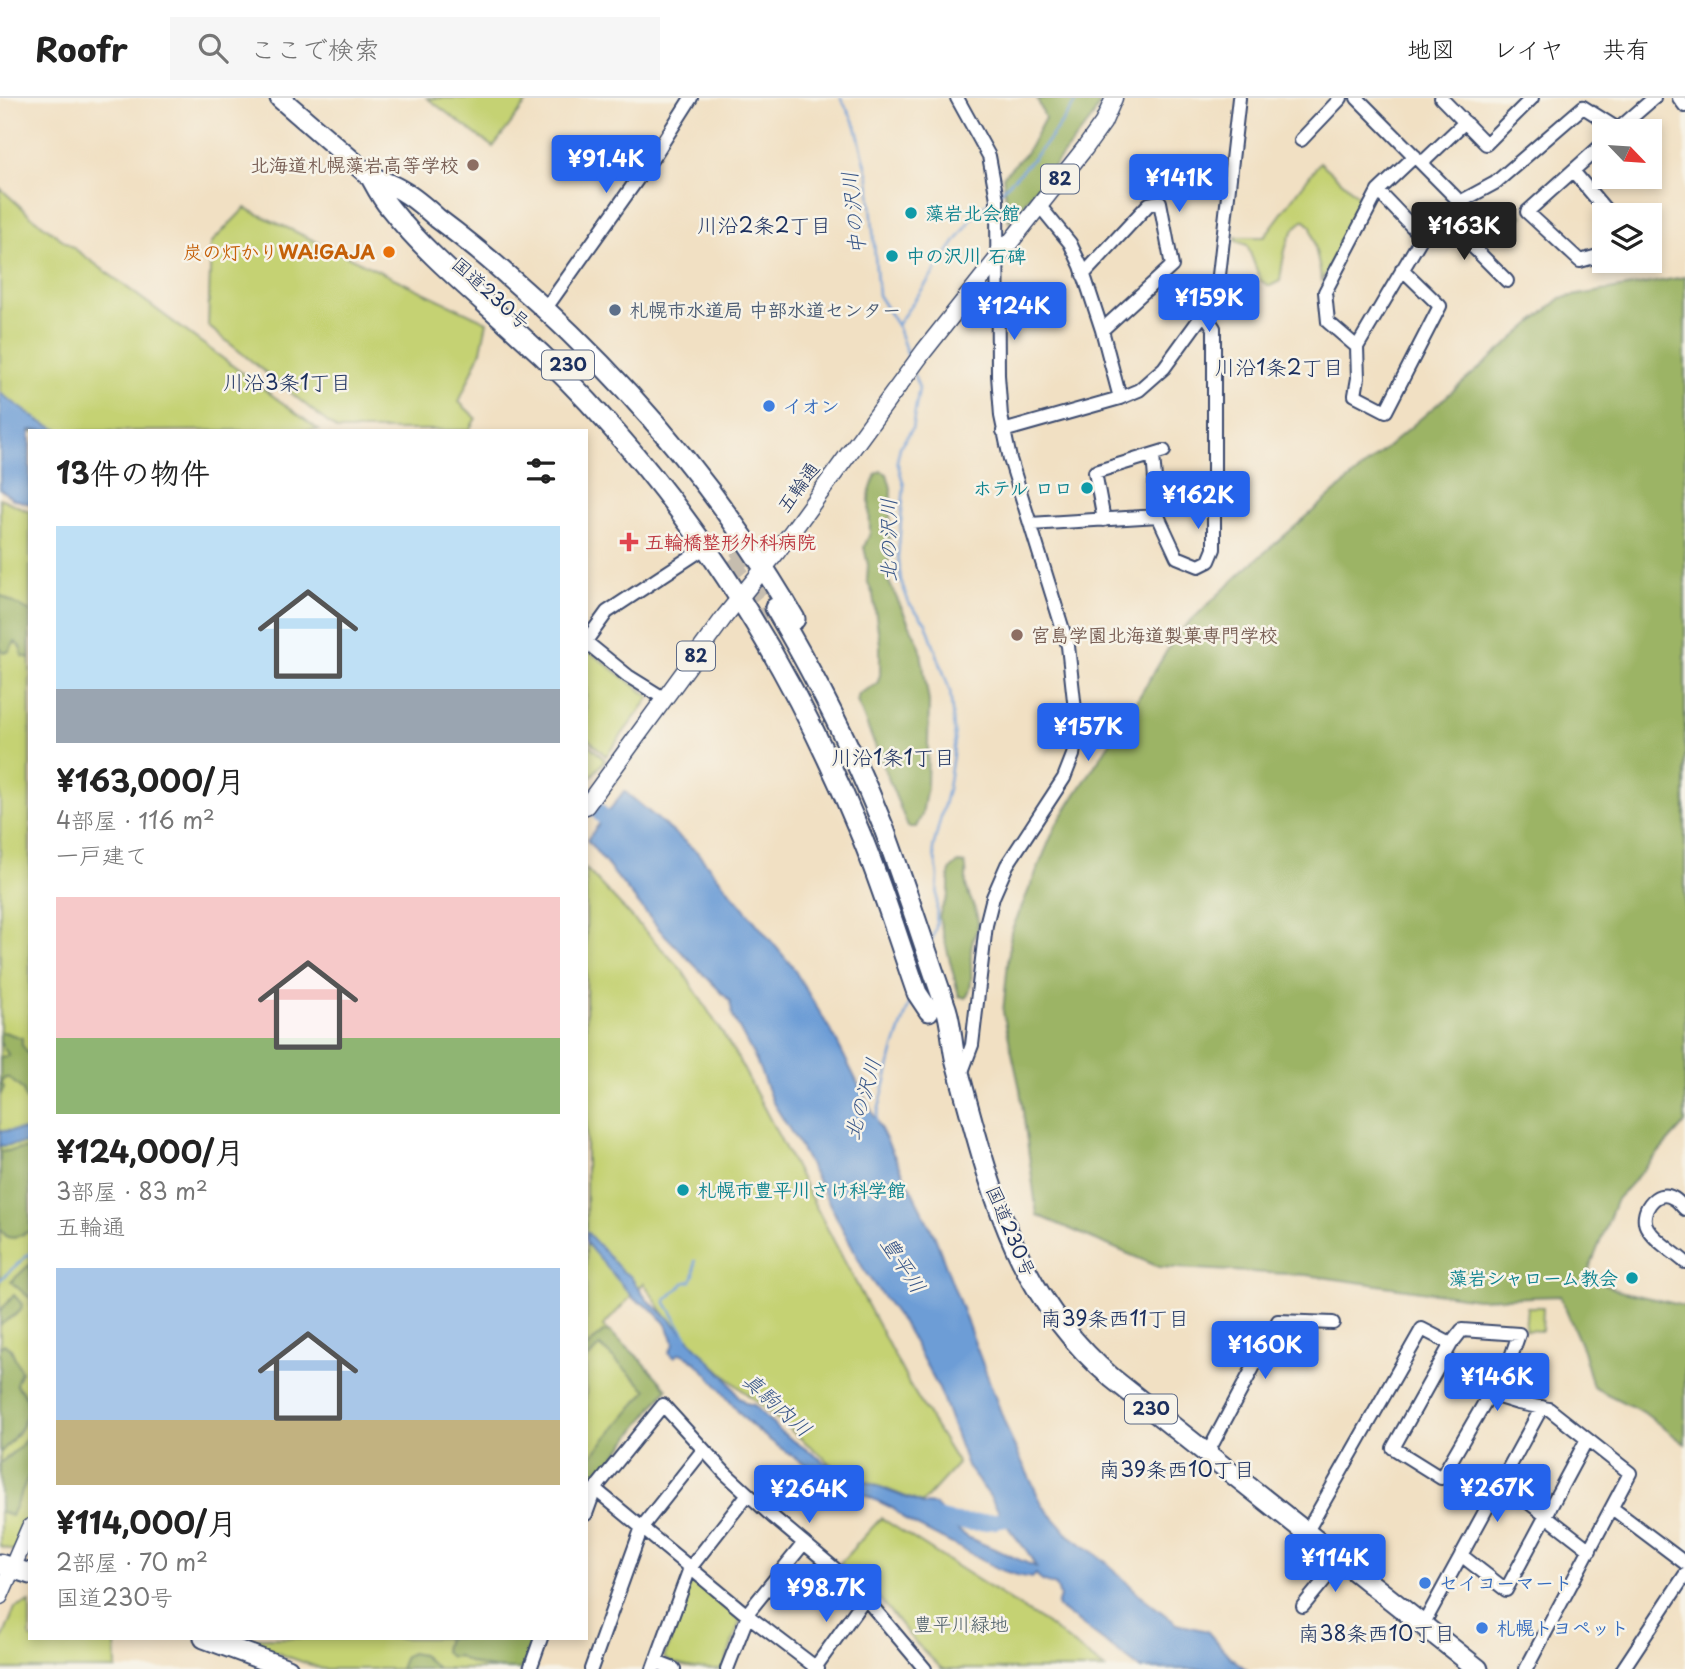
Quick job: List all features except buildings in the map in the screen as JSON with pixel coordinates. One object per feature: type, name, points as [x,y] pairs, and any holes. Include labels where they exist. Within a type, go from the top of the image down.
[{"type":"highway","name":"国道230号","points":[[280,98],[377,183],[398,194],[417,210],[519,299],[586,364],[680,471],[733,555]]},
{"type":"highway","points":[[377,183],[404,191],[481,251],[546,308],[614,375],[653,418],[705,483],[764,569]]},
{"type":"highway","points":[[377,183],[389,208],[453,275],[522,336],[597,411],[642,462],[706,547],[782,670],[821,746],[859,830],[917,993],[931,1004]]},
{"type":"highway","name":"230","points":[[764,569],[808,640],[849,717],[900,838],[924,907],[935,969]]},
{"type":"highway","name":"国道230号","points":[[931,1004],[935,969],[895,859],[848,743],[808,666],[771,614],[837,751],[872,833],[931,1004],[933,1022],[954,1054],[1003,1223],[1036,1289],[1067,1333],[1093,1361],[1478,1669]]},
{"type":"highway","points":[[209,1640],[288,1669]]},
{"type":"main road","name":"82","points":[[998,255],[1089,143],[1103,123],[1114,98]]},
{"type":"main road","name":"五輪通","points":[[588,803],[998,255]]},
{"type":"main road","points":[[0,1596],[28,1532]]},
{"type":"street","points":[[546,308],[656,153],[691,98]]},
{"type":"street","points":[[1003,431],[1120,398],[1139,390],[1153,380],[1204,313],[1218,284],[1239,98]]},
{"type":"street","points":[[1301,140],[1341,98]]},
{"type":"street","points":[[1357,98],[1460,202]]},
{"type":"street","points":[[1441,98],[1486,144],[1527,100]]},
{"type":"street","points":[[1630,119],[1654,98]]},
{"type":"street","points":[[1679,98],[1685,106]]},
{"type":"street","points":[[960,1077],[972,1045],[986,925],[993,897],[1007,865],[1064,778],[1073,755],[1076,718],[1068,646],[1003,431],[998,392],[998,227],[995,186],[989,156],[963,101]]},
{"type":"street","points":[[1402,269],[1440,306],[1386,411],[1355,395],[1358,378],[1357,347],[1402,269],[1422,237],[1460,202],[1495,183],[1583,107],[1601,119]]},
{"type":"street","points":[[1357,347],[1328,322],[1325,292],[1378,191],[1465,122]]},
{"type":"street","points":[[1592,154],[1527,212],[1580,261],[1592,258]]},
{"type":"street","points":[[1573,171],[1600,203]]},
{"type":"street","points":[[1378,191],[1422,237]]},
{"type":"street","points":[[1083,275],[1149,204],[1160,202],[1172,266],[1102,330]]},
{"type":"street","points":[[1038,205],[1070,243],[1102,330],[1120,398]]},
{"type":"street","points":[[1444,218],[1507,281]]},
{"type":"street","points":[[1104,520],[1095,472],[1158,453],[1158,516],[1177,557],[1199,566],[1209,561],[1214,549],[1213,328],[1204,313]]},
{"type":"street","points":[[1030,524],[1158,516]]},
{"type":"street","points":[[665,699],[628,676],[588,635],[607,612],[706,547]]},
{"type":"street","points":[[1685,1209],[1674,1198],[1666,1195],[1653,1198],[1647,1207],[1644,1220],[1647,1229],[1685,1262]]},
{"type":"street","points":[[1207,1454],[1278,1321],[1333,1323]]},
{"type":"street","points":[[1306,1534],[1422,1329],[1451,1344]]},
{"type":"street","points":[[1462,1330],[1519,1334],[1511,1357],[1489,1394],[1441,1478],[1393,1448],[1451,1344],[1462,1330]]},
{"type":"street","points":[[1489,1394],[1518,1404],[1549,1409],[1630,1473],[1526,1669]]},
{"type":"street","points":[[588,1508],[595,1489],[663,1405],[703,1450],[748,1494],[854,1585],[925,1669]]},
{"type":"street","points":[[1423,1625],[1542,1407]]},
{"type":"street","points":[[1461,1555],[1506,1590],[1587,1439]]},
{"type":"street","points":[[591,1669],[642,1527],[703,1450]]},
{"type":"street","points":[[1501,1481],[1590,1550]]},
{"type":"street","points":[[595,1489],[747,1615],[816,1668],[865,1598]]},
{"type":"street","points":[[674,1669],[654,1666],[690,1568],[748,1494]]},
{"type":"street","points":[[1612,1508],[1685,1563]]},
{"type":"street","points":[[727,1669],[747,1615],[804,1543]]},
{"type":"street","points":[[1303,1606],[1340,1561]]},
{"type":"street","points":[[1628,1667],[1685,1575]]},
{"type":"street","points":[[530,1669],[540,1640]]},
{"type":"green space","points":[[427,98],[530,98],[493,147]]},
{"type":"green space","points":[[1037,98],[1102,98],[1093,117],[1009,222],[1003,176],[1027,152],[1045,118]]},
{"type":"green space","points":[[1320,162],[1363,200],[1322,281],[1311,226],[1304,220],[1289,239],[1280,281],[1270,286],[1261,281],[1247,245],[1236,241],[1236,237],[1264,237]]},
{"type":"green space","points":[[0,188],[32,217],[318,429],[28,429],[28,432],[0,432]]},
{"type":"green space","points":[[1503,206],[1513,216],[1518,212],[1523,216],[1503,233],[1487,218]]},
{"type":"green space","points":[[245,208],[487,322],[481,351],[459,402],[476,418],[470,429],[336,429],[208,326],[211,243]]},
{"type":"green space","points":[[1685,277],[1685,1123],[1617,1199],[1587,1275],[1619,1291],[1685,1306],[1685,1444],[1643,1412],[1593,1387],[1583,1350],[1560,1296],[1477,1299],[1307,1275],[1159,1267],[1037,1215],[1020,1089],[1003,1012],[1011,932],[1056,825],[1177,634],[1242,572],[1561,298]]},
{"type":"green space","points":[[881,471],[887,474],[891,488],[888,580],[920,646],[929,702],[927,785],[922,815],[916,827],[908,827],[857,701],[859,694],[877,684],[880,675],[880,644],[873,595],[867,580],[868,565],[864,547],[870,533],[869,494],[876,474]]},
{"type":"green space","points":[[0,498],[28,511],[28,1555],[0,1546]]},
{"type":"green space","points":[[0,595],[28,611],[28,658],[22,656],[21,648],[15,642],[8,652],[3,652],[0,647]]},
{"type":"green space","points":[[588,650],[650,697],[606,756],[588,739]]},
{"type":"green space","points":[[588,744],[605,760],[590,778],[588,776]]},
{"type":"green space","points":[[958,863],[965,864],[966,885],[978,923],[971,951],[971,986],[966,998],[959,996],[939,918],[948,896],[949,873]]},
{"type":"green space","points":[[588,871],[682,970],[735,1053],[908,1382],[958,1464],[922,1503],[840,1471],[735,1384],[672,1326],[644,1283],[603,1326],[641,1360],[667,1389],[588,1494]]},
{"type":"green space","points":[[0,1033],[22,1038],[22,1045],[28,1053],[28,1102],[23,1090],[9,1078],[1,1082],[4,1087],[0,1096],[0,1057],[9,1056],[0,1042]]},
{"type":"green space","points":[[28,1148],[28,1232],[14,1238],[7,1237],[0,1229],[0,1152]]},
{"type":"green space","points":[[28,1266],[28,1296],[11,1282]]},
{"type":"green space","points":[[14,1295],[22,1304],[21,1310],[0,1326],[0,1311]]},
{"type":"green space","points":[[1527,1307],[1543,1307],[1542,1331],[1525,1330]]},
{"type":"green space","points":[[609,1331],[641,1360],[667,1389],[588,1494],[588,1460],[647,1390],[600,1346],[588,1359],[588,1346],[603,1332]]},
{"type":"green space","points":[[4,1344],[11,1349],[21,1371],[16,1384],[25,1395],[28,1405],[21,1428],[0,1453],[0,1347]]},
{"type":"green space","points":[[28,1435],[28,1478],[11,1516],[0,1511],[0,1463],[20,1447]]},
{"type":"green space","name":"豊平川緑地","points":[[881,1518],[1047,1624],[1105,1669],[942,1669],[915,1642],[873,1591],[840,1563]]},
{"type":"green space","points":[[691,1580],[696,1580],[741,1619],[723,1669],[684,1666],[664,1658]]},
{"type":"green space","points":[[28,1603],[28,1640],[115,1640],[116,1669],[0,1669],[0,1645],[15,1608]]},
{"type":"green space","points":[[242,1640],[535,1640],[524,1669],[322,1669]]},
{"type":"green space","points":[[446,1640],[535,1640],[524,1669],[472,1664],[458,1656],[449,1656],[444,1649]]},
{"type":"green space","points":[[411,1653],[422,1655],[437,1668],[454,1669],[400,1669],[405,1656]]},
{"type":"water","points":[[0,393],[41,422],[57,429],[28,429],[28,503],[13,499],[0,489]]},
{"type":"water","points":[[624,791],[697,852],[792,966],[835,1038],[935,1237],[1011,1439],[1043,1506],[1069,1535],[1105,1561],[1141,1596],[1177,1624],[1207,1631],[1230,1657],[1246,1669],[1141,1669],[1057,1606],[1060,1596],[1056,1586],[1042,1581],[1036,1574],[1032,1578],[1025,1577],[992,1565],[905,1520],[894,1509],[835,1481],[799,1460],[747,1421],[697,1363],[680,1353],[674,1357],[669,1352],[674,1344],[665,1323],[649,1307],[635,1300],[588,1245],[588,1233],[622,1271],[630,1276],[647,1300],[669,1318],[726,1378],[739,1397],[754,1405],[781,1432],[839,1472],[923,1504],[936,1505],[948,1523],[969,1538],[1036,1567],[968,1468],[939,1389],[906,1328],[865,1272],[798,1143],[772,1101],[756,1060],[733,1017],[730,1001],[660,930],[588,839]]},
{"type":"water","points":[[28,1130],[28,1143],[0,1146],[0,1131]]},
{"type":"waterway","name":"中の沢川","points":[[841,98],[856,126],[869,178],[878,295],[897,325],[910,362]]},
{"type":"waterway","name":"北の沢川","points":[[999,193],[1042,148],[1078,98]]},
{"type":"waterway","name":"北の沢川","points":[[897,325],[976,213],[992,199]]},
{"type":"waterway","name":"北の沢川","points":[[914,375],[919,388],[912,429],[900,447],[897,461],[904,486],[898,556],[901,581],[909,603],[926,623],[950,691],[955,740],[948,789],[933,848],[938,875],[936,927],[932,940]]},
{"type":"waterway","name":"豊平川","points":[[588,800],[618,833]]},
{"type":"waterway","name":"北の沢川","points":[[875,1124],[894,1048],[911,999]]},
{"type":"waterway","points":[[0,1280],[28,1255]]},
{"type":"waterway","points":[[687,1338],[665,1301],[684,1283],[691,1281],[695,1261]]},
{"type":"waterway","name":"真駒内川","points":[[927,1514],[963,1523],[1025,1515]]},
{"type":"tunnel","points":[[738,549],[768,591]]},
{"type":"tunnel","points":[[729,561],[760,599],[767,619]]},
{"type":"place","name":"北海道札幌藻岩高等学校","points":[[473,165]]},
{"type":"place","name":"藻岩北会館","points":[[911,213]]},
{"type":"place","name":"炭の灯かりWA!GAJA","points":[[389,252]]},
{"type":"place","name":"中の沢川 石碑","points":[[892,256]]},
{"type":"place","name":"札幌市水道局 中部水道センター","points":[[615,310]]},
{"type":"place","name":"イオン","points":[[769,406]]},
{"type":"place","name":"ホテル ロロ","points":[[1087,488]]},
{"type":"place","name":"五輪橋整形外科病院","points":[[629,542]]},
{"type":"place","name":"宮島学園北海道製菓専門学校","points":[[1017,635]]},
{"type":"place","name":"札幌市豊平川さけ科学館","points":[[683,1190]]},
{"type":"place","name":"藻岩シャローム教会","points":[[1632,1278]]},
{"type":"place","name":"セイコーマート","points":[[1425,1583]]},
{"type":"place","name":"札幌トヨペット","points":[[1482,1628]]},
{"type":"district","name":"川沿2条2丁目","points":[[764,226]]},
{"type":"district","name":"川沿1条2丁目","points":[[1279,368]]},
{"type":"district","name":"川沿3条1丁目","points":[[287,383]]},
{"type":"district","name":"川沿1条1丁目","points":[[893,758]]},
{"type":"district","name":"南39条西11丁目","points":[[1115,1319]]},
{"type":"district","name":"南39条西10丁目","points":[[1177,1470]]},
{"type":"district","name":"南38条西10丁目","points":[[1377,1634]]}]
